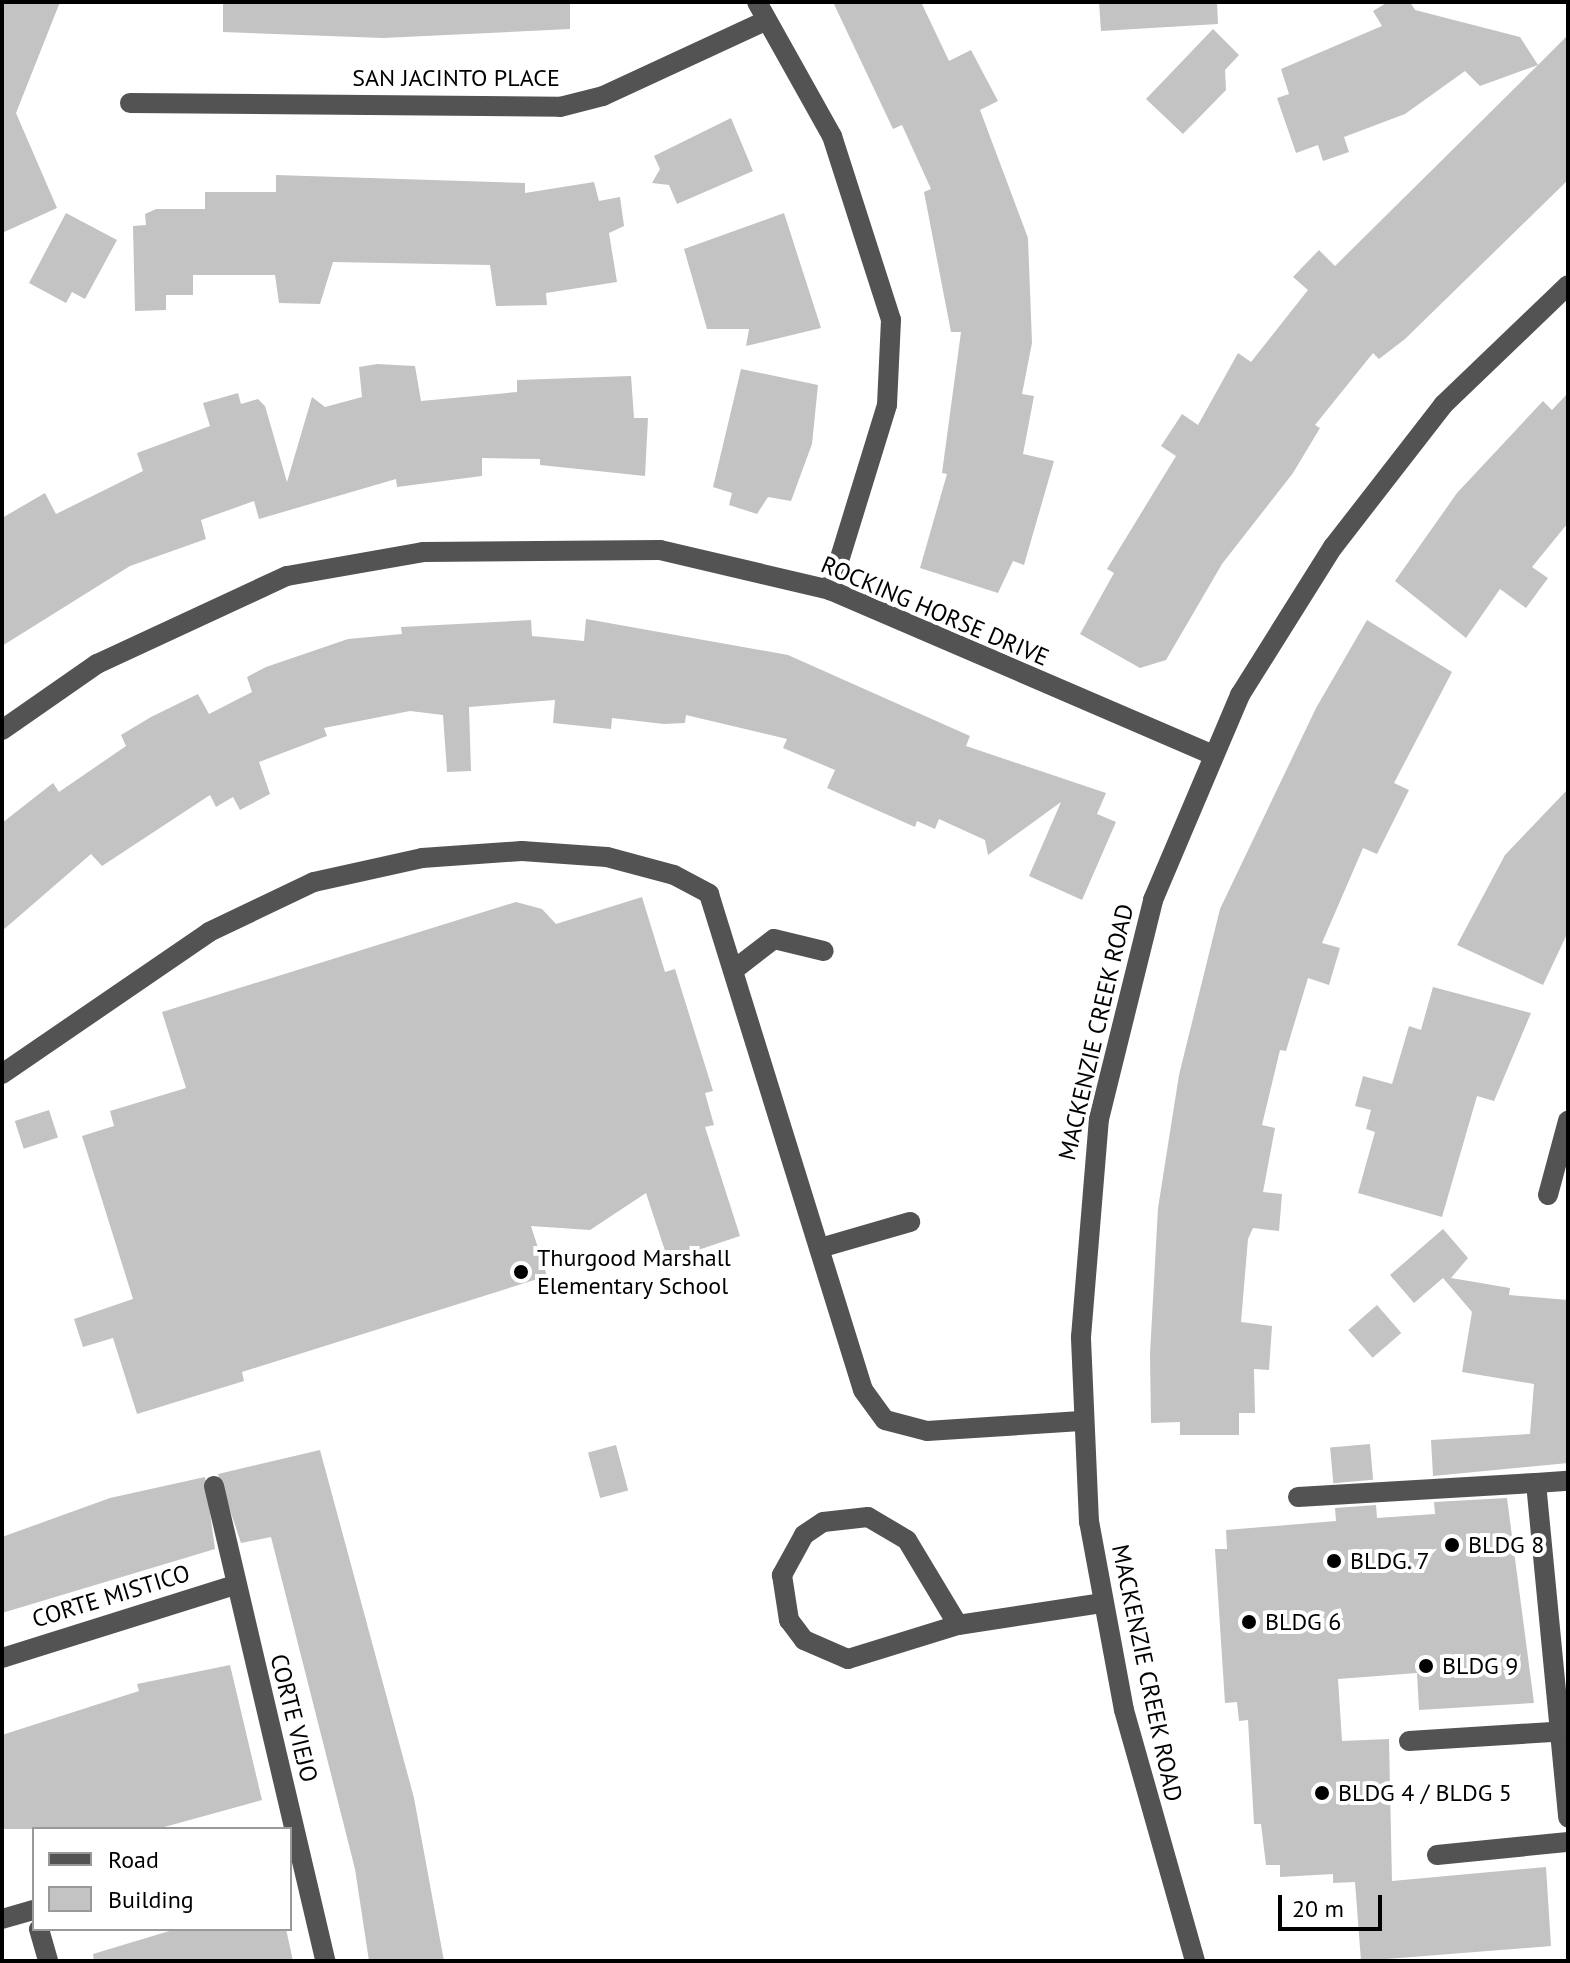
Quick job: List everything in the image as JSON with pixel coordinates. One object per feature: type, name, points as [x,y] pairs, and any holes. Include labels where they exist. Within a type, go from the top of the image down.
[{"type":"street","name":"SAN JACINTO PLACE","points":[[130,103],[560,107],[603,96],[761,12]]},
{"type":"street","points":[[761,12],[832,136],[891,320],[887,405],[830,590]]},
{"type":"street","name":"MACKENZIE CREEK ROAD","points":[[1195,1961],[1101,1603],[1081,1421],[1089,1191],[1099,1119],[1153,900],[1210,754],[1268,645],[1342,535],[1443,405],[1568,285]]},
{"type":"street","name":"ROCKING HORSE DRIVE","points":[[2,730],[97,664],[287,576],[423,552],[660,550],[830,590],[1210,754]]},
{"type":"street","points":[[2,1074],[209,932],[314,882],[422,858],[522,851],[607,857],[674,875],[709,894],[735,969],[863,1390],[885,1420],[927,1431],[1081,1421]]},
{"type":"street","points":[[735,969],[774,939],[824,951]]},
{"type":"street","points":[[1548,1195],[1568,1121]]},
{"type":"street","points":[[820,1248],[910,1222]]},
{"type":"street","points":[[1298,1497],[1568,1481]]},
{"type":"street","points":[[1536,1483],[1564,1732],[1568,1817]]},
{"type":"street","name":"CORTE VIEJO","points":[[214,1486],[291,1827]]},
{"type":"street","points":[[958,1625],[907,1540],[868,1517],[823,1522],[797,1544],[782,1575],[789,1620],[824,1653],[872,1657],[958,1625],[1101,1603]]},
{"type":"street","name":"CORTE MISTICO","points":[[2,1658],[235,1585]]},
{"type":"street","points":[[1409,1741],[1564,1732]]},
{"type":"street","name":"CORTE VIEJO","points":[[292,1832],[325,1961]]},
{"type":"street","points":[[1437,1855],[1568,1842]]},
{"type":"street","points":[[2,1919],[32,1912]]},
{"type":"street","points":[[40,1931],[48,1961]]},
{"type":"building","points":[[2,2],[60,2],[16,113],[57,208],[2,233]]},
{"type":"building","points":[[223,2],[570,2],[570,29],[383,38],[223,32]]},
{"type":"building","points":[[833,2],[921,2],[949,61],[971,50],[998,101],[980,110],[1028,238],[1032,343],[1022,394],[1034,396],[1023,454],[1054,461],[1024,565],[1013,561],[998,593],[920,568],[947,474],[942,473],[961,332],[951,332],[924,192],[931,189],[902,125],[893,129]]},
{"type":"building","points":[[1099,2],[1217,2],[1218,24],[1101,31]]},
{"type":"building","points":[[1388,2],[1410,2],[1415,10],[1520,37],[1538,65],[1480,86],[1465,71],[1405,114],[1344,137],[1349,152],[1323,161],[1318,145],[1296,153],[1277,98],[1289,94],[1281,69],[1382,26],[1373,11]]},
{"type":"building","points":[[1213,29],[1239,55],[1225,70],[1226,90],[1183,134],[1146,99]]},
{"type":"building","points":[[1568,35],[1568,180],[1405,339],[1379,359],[1373,353],[1315,425],[1320,428],[1293,473],[1222,564],[1166,660],[1140,668],[1080,634],[1114,573],[1107,569],[1176,456],[1161,446],[1182,414],[1198,425],[1238,353],[1251,362],[1308,290],[1293,277],[1319,250],[1335,266]]},
{"type":"building","points":[[731,118],[753,171],[677,204],[669,185],[652,183],[660,169],[654,156]]},
{"type":"building","points":[[276,175],[525,183],[525,193],[594,182],[599,201],[620,197],[624,226],[609,233],[617,282],[546,293],[547,305],[496,306],[490,265],[333,262],[320,304],[279,303],[275,275],[193,275],[193,295],[166,295],[166,310],[135,311],[133,226],[146,225],[145,214],[156,209],[205,209],[205,192],[276,192]]},
{"type":"building","points":[[66,213],[117,240],[85,299],[72,292],[66,303],[29,283]]},
{"type":"building","points":[[784,213],[821,328],[746,346],[749,329],[707,329],[684,249]]},
{"type":"building","points":[[377,364],[415,366],[421,401],[517,392],[517,380],[631,376],[634,418],[648,418],[645,476],[540,465],[540,459],[482,458],[482,476],[397,487],[396,479],[259,519],[254,501],[201,520],[206,539],[130,566],[2,646],[2,518],[45,493],[56,514],[143,471],[137,453],[210,426],[203,403],[238,393],[241,404],[258,399],[265,406],[287,482],[312,397],[325,407],[362,397],[359,367]]},
{"type":"building","points":[[741,369],[818,385],[812,444],[791,501],[768,497],[757,514],[729,505],[732,493],[713,487]]},
{"type":"building","points":[[1568,393],[1568,523],[1532,567],[1548,578],[1526,608],[1500,589],[1466,638],[1395,581],[1457,493],[1543,401],[1552,410]]},
{"type":"building","points":[[586,619],[788,655],[970,736],[966,746],[1106,793],[1097,814],[1116,822],[1082,900],[1029,876],[1061,802],[988,855],[985,840],[939,819],[935,829],[917,821],[915,827],[827,788],[835,770],[783,748],[787,739],[686,715],[685,723],[664,724],[612,718],[611,729],[553,723],[555,700],[469,707],[471,771],[447,772],[443,715],[410,711],[324,728],[327,736],[259,762],[270,794],[240,810],[233,797],[216,807],[210,795],[102,866],[91,854],[2,931],[2,823],[53,783],[59,792],[126,746],[121,735],[151,717],[198,694],[209,714],[252,692],[247,677],[266,667],[348,639],[402,634],[401,627],[531,620],[532,636],[584,641]]},
{"type":"building","points":[[1367,620],[1452,672],[1394,783],[1409,790],[1377,854],[1363,848],[1322,943],[1340,948],[1329,985],[1308,978],[1286,1051],[1280,1050],[1262,1125],[1275,1128],[1263,1192],[1282,1194],[1279,1231],[1253,1228],[1248,1239],[1241,1322],[1272,1326],[1269,1370],[1254,1369],[1255,1413],[1239,1413],[1239,1435],[1180,1435],[1180,1422],[1151,1423],[1150,1354],[1158,1208],[1179,1075],[1220,909],[1316,708]]},
{"type":"building","points":[[1568,789],[1568,932],[1543,985],[1457,945],[1505,855]]},
{"type":"building","points":[[642,897],[665,972],[675,969],[713,1091],[705,1093],[714,1125],[705,1127],[740,1236],[668,1260],[646,1193],[590,1230],[531,1226],[547,1276],[242,1372],[244,1381],[137,1414],[113,1338],[83,1347],[74,1319],[133,1299],[82,1136],[114,1126],[110,1111],[186,1088],[162,1012],[516,902],[542,909],[556,924]]},
{"type":"building","points":[[1433,987],[1531,1013],[1494,1101],[1477,1096],[1442,1217],[1358,1193],[1375,1132],[1366,1129],[1371,1110],[1355,1106],[1363,1076],[1392,1084],[1409,1026],[1421,1030]]},
{"type":"building","points":[[49,1110],[58,1138],[24,1149],[15,1121]]},
{"type":"building","points":[[1443,1229],[1468,1258],[1451,1278],[1510,1288],[1509,1295],[1568,1300],[1568,1463],[1433,1476],[1431,1440],[1530,1434],[1534,1384],[1462,1372],[1472,1312],[1443,1278],[1414,1303],[1390,1275]]},
{"type":"building","points":[[1377,1305],[1401,1333],[1373,1358],[1348,1330]]},
{"type":"building","points":[[1370,1444],[1373,1480],[1333,1483],[1330,1447]]},
{"type":"building","points":[[616,1445],[628,1490],[600,1498],[588,1453]]},
{"type":"building","points":[[320,1450],[414,1798],[444,1961],[369,1961],[355,1869],[271,1537],[241,1543],[218,1474]]},
{"type":"building","points":[[205,1477],[215,1549],[2,1613],[2,1537],[110,1498]]},
{"type":"building","points":[[1507,1498],[1534,1703],[1419,1710],[1417,1673],[1338,1679],[1342,1741],[1389,1739],[1392,1881],[1546,1867],[1551,1946],[1361,1961],[1355,1882],[1333,1883],[1333,1874],[1280,1877],[1280,1865],[1266,1865],[1261,1824],[1254,1824],[1248,1720],[1239,1721],[1237,1702],[1225,1703],[1215,1549],[1227,1549],[1226,1530],[1336,1521],[1335,1508],[1376,1505],[1377,1518],[1435,1514],[1434,1502]]},
{"type":"building","points":[[230,1665],[262,1800],[164,1827],[2,1829],[2,1735],[139,1691],[137,1684]]},
{"type":"building","points":[[169,1931],[286,1931],[293,1961],[94,1961],[93,1954]]},
{"type":"place","name":"Thurgood Marshall Elementary School","points":[[521,1272]]},
{"type":"place","name":"BLDG 8","points":[[1452,1545]]},
{"type":"place","name":"BLDG. 7","points":[[1334,1561]]},
{"type":"place","name":"BLDG 6","points":[[1249,1622]]},
{"type":"place","name":"BLDG 9","points":[[1426,1666]]},
{"type":"place","name":"BLDG 4 / BLDG 5","points":[[1322,1793]]}]
